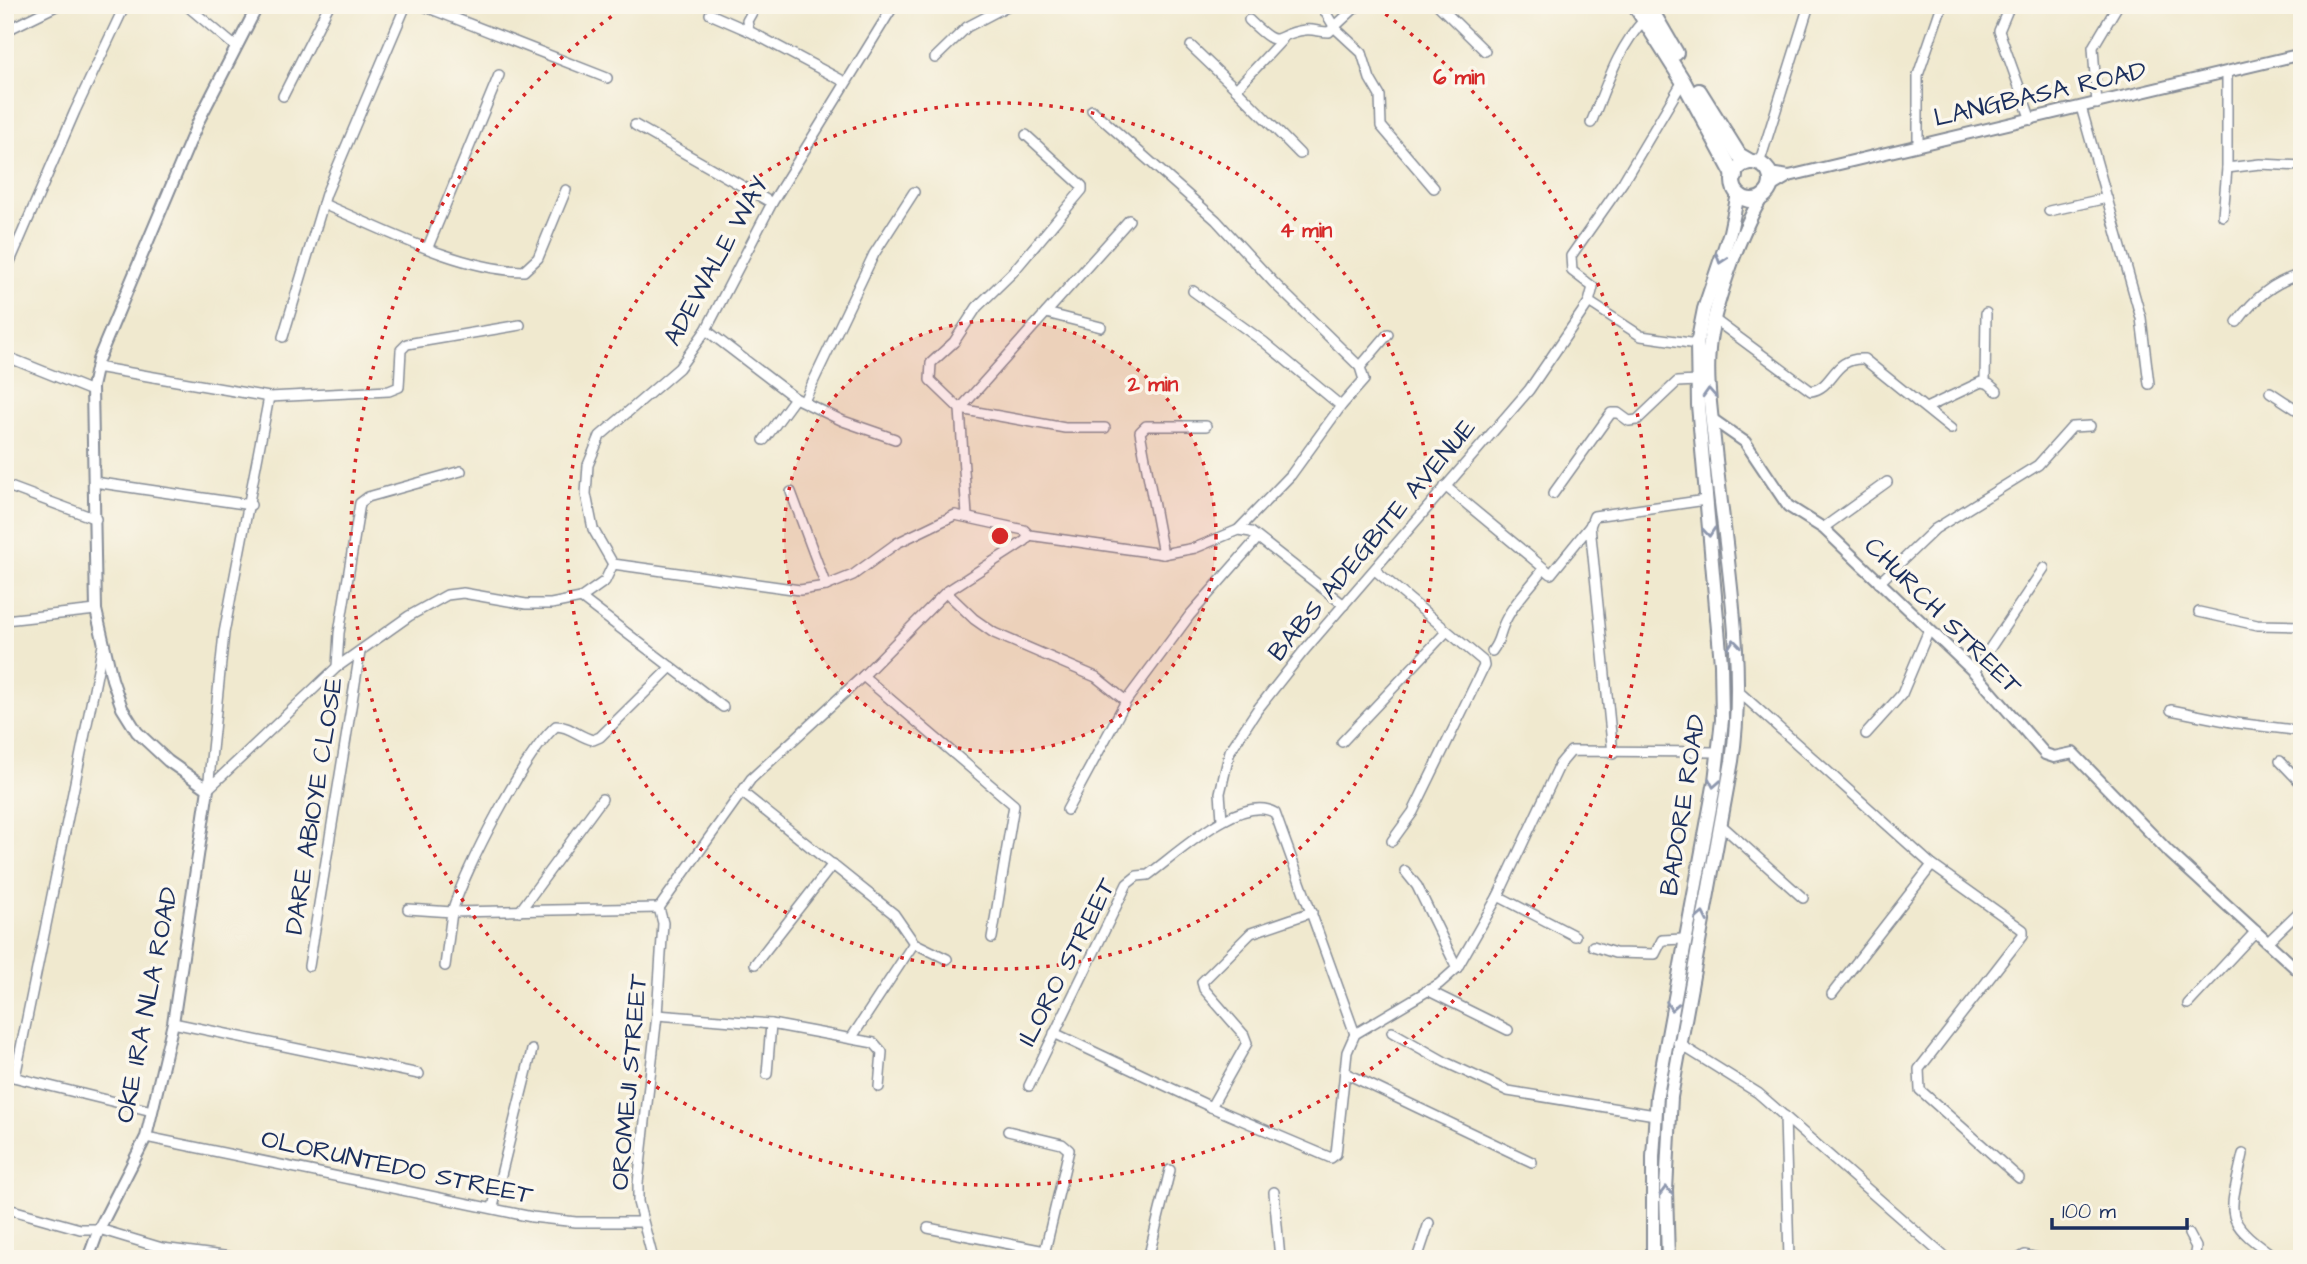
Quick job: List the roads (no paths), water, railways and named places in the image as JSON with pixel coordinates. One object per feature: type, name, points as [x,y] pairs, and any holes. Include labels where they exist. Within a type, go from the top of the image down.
[{"type":"main road","points":[[1635,5],[1646,12],[1734,148],[1762,177]]},
{"type":"main road","points":[[1646,12],[1735,177],[1738,194],[1746,199],[1762,177]]},
{"type":"main road","points":[[1735,177],[1742,165],[1762,177]]},
{"type":"main road","name":"BADORE ROAD","points":[[1668,1259],[1666,1158],[1678,1043],[1735,742],[1738,691],[1712,419],[1709,349],[1715,320],[1762,177]]},
{"type":"main road","name":"BADORE ROAD","points":[[1653,1259],[1655,1115],[1683,939],[1719,752],[1722,720],[1721,663],[1697,381],[1697,344],[1704,309],[1730,232],[1738,194]]},
{"type":"street","points":[[5,31],[58,5]]},
{"type":"street","points":[[5,273],[75,111],[125,5]]},
{"type":"street","points":[[186,5],[236,47]]},
{"type":"street","points":[[208,789],[167,761],[137,732],[122,708],[96,610],[92,391],[96,368],[188,145],[258,5]]},
{"type":"street","points":[[283,96],[329,5]]},
{"type":"street","points":[[283,337],[323,204],[406,5]]},
{"type":"street","points":[[421,5],[607,78]]},
{"type":"street","points":[[749,31],[747,21],[756,5]]},
{"type":"street","name":"ADEWALE WAY","points":[[613,564],[593,529],[586,494],[588,465],[600,436],[679,368],[706,330],[772,203],[894,5]]},
{"type":"street","points":[[935,58],[967,27],[1009,5]]},
{"type":"street","points":[[1321,5],[1335,28],[1362,53],[1370,79],[1380,96],[1381,126],[1434,188]]},
{"type":"street","points":[[1236,89],[1282,40],[1307,30],[1322,32],[1335,28],[1358,5]]},
{"type":"street","points":[[1438,5],[1485,51]]},
{"type":"street","points":[[1762,177],[1809,5]]},
{"type":"street","points":[[1918,145],[1918,75],[1942,5]]},
{"type":"street","points":[[2010,5],[1999,31],[2031,120]]},
{"type":"street","points":[[2097,104],[2093,47],[2118,5]]},
{"type":"street","points":[[1591,123],[1619,54],[1646,12]]},
{"type":"street","points":[[710,14],[749,31],[845,82]]},
{"type":"street","points":[[1249,20],[1265,36],[1282,40]]},
{"type":"street","points":[[1191,46],[1300,155]]},
{"type":"street","name":"LANGBASA ROAD","points":[[1762,177],[1789,176],[2302,54]]},
{"type":"street","points":[[2223,216],[2227,168],[2227,72]]},
{"type":"street","points":[[428,247],[499,75]]},
{"type":"street","points":[[1683,81],[1623,182],[1571,256],[1572,271],[1592,287],[1589,302],[1642,336],[1697,344]]},
{"type":"street","points":[[2081,107],[2141,318],[2149,384]]},
{"type":"street","points":[[208,789],[337,667],[409,616],[447,595],[473,593],[498,601],[551,604],[581,597],[605,582],[613,564],[800,590],[825,586],[853,575],[897,543],[947,517],[967,516],[1024,530],[1029,535],[1163,554],[1195,548],[1238,530],[1291,475],[1341,406],[1364,380],[1360,367],[1274,284],[1216,220],[1092,110]]},
{"type":"street","points":[[635,125],[772,203]]},
{"type":"street","points":[[1026,135],[1082,186],[1082,190],[1013,272],[977,307],[954,342],[931,363],[930,380],[960,409],[1065,428],[1105,428]]},
{"type":"street","points":[[2227,168],[2260,164],[2302,166]]},
{"type":"street","points":[[323,204],[428,247],[496,270],[524,271],[538,258],[566,190]]},
{"type":"street","points":[[764,440],[800,400],[874,254],[914,192]]},
{"type":"street","points":[[2049,211],[2107,198]]},
{"type":"street","points":[[967,516],[960,409],[1129,220]]},
{"type":"street","points":[[2237,322],[2269,288],[2302,274]]},
{"type":"street","points":[[1194,291],[1264,342],[1341,406]]},
{"type":"street","name":"BABS ADEGBITE AVENUE","points":[[1222,819],[1220,793],[1230,751],[1257,710],[1344,604],[1376,571],[1445,486],[1529,390],[1589,302]]},
{"type":"street","points":[[1046,313],[1101,327]]},
{"type":"street","points":[[1985,382],[1986,313]]},
{"type":"street","points":[[1715,320],[1811,391],[1820,387],[1842,363],[1852,358],[1864,359],[1951,429]]},
{"type":"street","points":[[96,368],[269,397],[389,391],[399,387],[401,350],[407,344],[520,325]]},
{"type":"street","points":[[706,330],[800,400],[843,422],[895,439]]},
{"type":"street","points":[[1360,367],[1388,334]]},
{"type":"street","points":[[5,356],[92,391]]},
{"type":"street","points":[[1553,494],[1611,413],[1618,413],[1629,421],[1637,420],[1677,382],[1697,381]]},
{"type":"street","points":[[1926,408],[1985,382]]},
{"type":"street","points":[[1985,382],[1997,391]]},
{"type":"street","points":[[2270,392],[2302,413]]},
{"type":"street","points":[[208,789],[224,633],[251,505],[269,397]]},
{"type":"street","name":"CHURCH STREET","points":[[1712,419],[1745,442],[1788,506],[1822,528],[1974,672],[2045,754],[2054,757],[2073,752],[2170,853],[2302,974]]},
{"type":"street","points":[[1163,554],[1140,432],[1146,426],[1206,426]]},
{"type":"street","points":[[1879,583],[1935,530],[2038,465],[2072,427],[2090,426]]},
{"type":"street","points":[[337,667],[339,633],[360,503],[368,497],[461,471]]},
{"type":"street","points":[[94,482],[251,505]]},
{"type":"street","points":[[1822,528],[1861,504],[1887,482]]},
{"type":"street","points":[[5,485],[96,519]]},
{"type":"street","points":[[1445,486],[1551,574],[1590,526],[1594,516],[1706,500]]},
{"type":"street","points":[[791,492],[825,586]]},
{"type":"street","points":[[1590,526],[1613,754]]},
{"type":"street","points":[[1238,530],[1251,532],[1344,604]]},
{"type":"street","points":[[408,909],[452,912],[659,908],[751,779],[863,676],[946,592],[1025,541],[1029,535]]},
{"type":"street","points":[[1067,810],[1126,701],[1189,615],[1258,538]]},
{"type":"street","points":[[1974,672],[2044,568]]},
{"type":"street","points":[[1492,651],[1501,639],[1502,629],[1512,612],[1543,570]]},
{"type":"street","points":[[1376,571],[1483,661],[1484,666],[1413,812],[1392,841]]},
{"type":"street","points":[[946,592],[974,619],[994,633],[1096,677],[1126,701]]},
{"type":"street","points":[[581,597],[723,707]]},
{"type":"street","points":[[5,621],[96,610]]},
{"type":"street","points":[[2199,612],[2257,625],[2302,626]]},
{"type":"street","points":[[1866,734],[1902,694],[1928,630]]},
{"type":"street","points":[[1342,742],[1447,631]]},
{"type":"street","points":[[104,643],[10,1076],[152,1111]]},
{"type":"street","name":"DARE ABIOYE CLOSE","points":[[309,966],[360,652]]},
{"type":"street","points":[[444,966],[452,912],[459,890],[517,778],[548,733],[556,726],[566,726],[583,738],[593,740],[600,737],[671,667]]},
{"type":"street","points":[[863,676],[1014,805],[992,938]]},
{"type":"street","points":[[1738,691],[1932,865],[2019,926],[2023,935],[1919,1069],[1920,1090],[2019,1178]]},
{"type":"street","points":[[2171,710],[2236,723],[2302,731]]},
{"type":"street","points":[[1055,1033],[1211,1107],[1331,1158],[1336,1154],[1347,1052],[1355,1034],[1427,990],[1457,968],[1498,896],[1560,764],[1571,751],[1613,754],[1719,752]]},
{"type":"street","points":[[2280,761],[2302,784]]},
{"type":"street","name":"OKE IRA NLA ROAD","points":[[88,1259],[99,1229],[146,1137],[173,1023],[208,789]]},
{"type":"street","points":[[743,793],[894,914],[914,943],[947,959]]},
{"type":"street","points":[[520,911],[602,799]]},
{"type":"street","points":[[1222,819],[1248,809],[1269,809],[1275,813],[1355,1034]]},
{"type":"street","name":"ILORO STREET","points":[[1029,1086],[1126,884],[1137,876],[1148,875],[1222,819]]},
{"type":"street","points":[[1720,824],[1803,898]]},
{"type":"street","points":[[755,964],[833,864]]},
{"type":"street","points":[[1832,995],[1932,865]]},
{"type":"street","points":[[1405,871],[1417,886],[1457,968]]},
{"type":"street","points":[[1498,896],[1575,936]]},
{"type":"street","name":"OROMEJI STREET","points":[[653,1259],[642,1222],[638,1183],[657,1015],[663,923],[659,908]]},
{"type":"street","points":[[2268,942],[2302,909]]},
{"type":"street","points":[[1211,1107],[1247,1043],[1244,1035],[1204,989],[1202,982],[1251,933],[1312,912]]},
{"type":"street","points":[[2188,1004],[2256,931]]},
{"type":"street","points":[[1593,946],[1615,954],[1654,954],[1662,940],[1683,939]]},
{"type":"street","points":[[852,1037],[914,943]]},
{"type":"street","points":[[1427,990],[1508,1030]]},
{"type":"street","points":[[657,1015],[771,1024],[874,1043],[882,1052],[879,1087]]},
{"type":"street","points":[[173,1023],[419,1074]]},
{"type":"street","points":[[767,1074],[771,1024]]},
{"type":"street","points":[[1392,1032],[1445,1062],[1508,1091],[1655,1115]]},
{"type":"street","points":[[1678,1043],[1758,1093],[1947,1259]]},
{"type":"street","points":[[493,1207],[532,1050]]},
{"type":"street","points":[[1346,1073],[1532,1162]]},
{"type":"street","points":[[1785,1115],[1789,1259]]},
{"type":"street","points":[[928,1228],[1044,1255],[1069,1150],[1062,1144],[1008,1131]]},
{"type":"street","name":"OLORUNTEDO STREET","points":[[146,1137],[533,1217],[576,1222],[642,1222]]},
{"type":"street","points":[[2243,1154],[2232,1217],[2239,1230],[2278,1259]]},
{"type":"street","points":[[1148,1259],[1170,1170]]},
{"type":"street","points":[[1274,1192],[1280,1259]]},
{"type":"street","points":[[12,1210],[80,1229],[99,1229],[163,1248],[246,1259]]},
{"type":"street","points":[[1417,1259],[1430,1223]]},
{"type":"street","points":[[2189,1234],[2196,1247],[2194,1259]]},
{"type":"street","points":[[2018,1259],[2025,1255],[2043,1259]]}]
